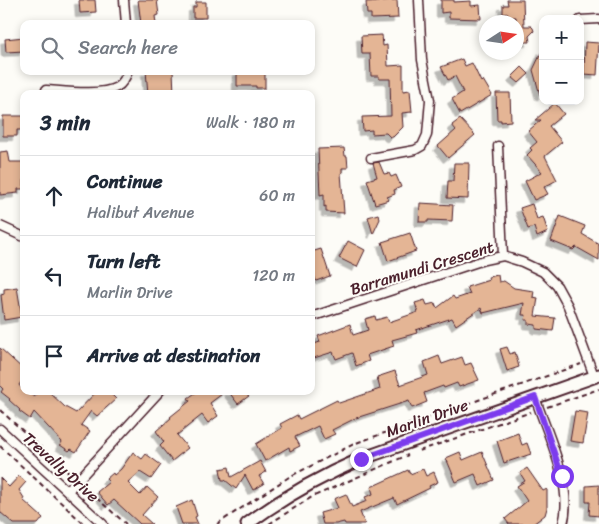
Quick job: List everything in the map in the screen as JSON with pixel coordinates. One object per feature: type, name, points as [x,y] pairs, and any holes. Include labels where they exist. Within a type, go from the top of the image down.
[{"type":"street","points":[[124,0],[126,20]]},
{"type":"street","points":[[371,158],[415,150],[422,146],[427,135],[430,100],[422,60],[418,0]]},
{"type":"street","points":[[584,20],[599,19]]},
{"type":"street","points":[[105,90],[121,83],[126,75]]},
{"type":"street","points":[[498,146],[503,256]]},
{"type":"street","points":[[0,226],[20,235]]},
{"type":"street","name":"Barramundi Crescent","points":[[315,316],[484,260],[503,256],[543,272],[557,286],[568,306],[588,362],[596,376]]},
{"type":"street","name":"Marlin Drive","points":[[247,524],[294,492],[325,474],[400,444],[596,376]]},
{"type":"street","points":[[68,491],[156,395]]},
{"type":"street","points":[[535,397],[562,476],[566,495],[564,524]]},
{"type":"street","name":"Trevally Drive","points":[[0,429],[103,524]]},
{"type":"path","points":[[217,524],[289,477],[356,443],[588,362]]},
{"type":"path","points":[[418,451],[599,389]]},
{"type":"path","points":[[0,410],[126,524]]},
{"type":"path","points":[[0,446],[84,524]]},
{"type":"path","points":[[270,524],[312,497],[408,454]]},
{"type":"building","points":[[79,0],[95,0],[96,12],[80,13]]},
{"type":"building","points":[[138,0],[157,0],[159,15],[155,16],[156,20],[140,20]]},
{"type":"building","points":[[397,0],[398,18],[371,19],[371,14],[367,14],[366,2]]},
{"type":"building","points":[[441,0],[454,0],[454,2],[471,1],[471,6],[480,5],[479,19],[449,18],[449,12],[441,13]]},
{"type":"building","points":[[507,0],[523,0],[524,15],[503,14],[503,5],[508,5]]},
{"type":"building","points":[[196,2],[206,2],[206,18],[193,18],[193,7],[196,7]]},
{"type":"building","points":[[524,26],[531,26],[533,28],[534,31],[529,36],[530,42],[524,42]]},
{"type":"building","points":[[382,35],[383,46],[387,45],[388,66],[403,65],[403,91],[410,90],[412,112],[402,113],[403,127],[393,137],[386,133],[372,134],[372,130],[363,131],[362,117],[391,116],[390,79],[379,79],[379,76],[371,76],[370,54],[362,54],[361,36]]},
{"type":"building","points":[[20,37],[20,51],[6,52],[5,39]]},
{"type":"building","points":[[585,42],[599,43],[597,75],[584,74]]},
{"type":"building","points":[[539,57],[539,91],[533,70]]},
{"type":"building","points":[[462,59],[465,66],[472,63],[481,82],[483,80],[492,95],[460,114],[452,99],[463,92],[455,76],[448,80],[441,67]]},
{"type":"building","points":[[522,67],[529,74],[519,83],[512,77]]},
{"type":"building","points":[[146,75],[173,75],[174,90],[148,90]]},
{"type":"building","points":[[237,75],[265,75],[265,88],[237,86]]},
{"type":"building","points":[[496,93],[510,93],[511,121],[501,122],[501,120],[497,120]]},
{"type":"building","points":[[553,105],[557,105],[564,114],[549,126],[562,142],[545,156],[557,180],[544,187],[548,194],[534,200],[525,181],[542,172],[527,155],[532,150],[530,148],[537,142],[528,131],[541,120],[535,120]]},
{"type":"building","points":[[3,116],[20,116],[20,130],[17,130],[17,136],[3,136]]},
{"type":"building","points":[[460,119],[475,135],[448,158],[438,146],[456,130],[452,125]]},
{"type":"building","points":[[344,148],[348,168],[342,168],[341,173],[344,213],[326,212],[324,194],[320,195],[318,149]]},
{"type":"building","points":[[8,151],[10,162],[20,162],[20,189],[18,189],[18,193],[0,195],[0,152]]},
{"type":"building","points":[[379,162],[384,174],[389,173],[391,177],[396,175],[401,187],[394,190],[395,194],[387,197],[389,200],[375,204],[367,180],[377,177],[373,163]]},
{"type":"building","points":[[454,163],[469,163],[468,199],[447,198],[448,181],[453,181]]},
{"type":"building","points":[[420,203],[453,205],[452,221],[428,220],[428,222],[419,222]]},
{"type":"building","points":[[532,204],[537,219],[543,217],[548,232],[537,237],[534,227],[528,229],[520,208]]},
{"type":"building","points":[[378,214],[380,219],[373,234],[368,217]]},
{"type":"building","points":[[560,216],[585,226],[582,234],[599,244],[599,260],[576,247],[573,250],[551,241]]},
{"type":"building","points":[[410,233],[416,251],[388,261],[382,242]]},
{"type":"building","points":[[348,241],[365,250],[357,267],[339,258]]},
{"type":"building","points":[[321,249],[330,276],[316,281],[315,278],[315,251]]},
{"type":"building","points":[[498,275],[499,282],[504,281],[514,288],[534,291],[533,297],[538,298],[535,316],[555,318],[553,331],[536,329],[536,325],[528,324],[528,320],[525,320],[526,315],[522,315],[524,303],[483,313],[481,308],[456,325],[452,318],[416,330],[417,333],[392,340],[394,346],[367,355],[369,361],[356,366],[352,353],[336,359],[333,352],[315,358],[315,344],[320,342],[318,336],[350,324],[353,335],[368,330],[365,319],[375,316],[376,320],[387,317],[389,322],[418,312],[415,303],[425,300],[427,305],[435,303],[437,308],[453,296],[455,299],[470,294],[467,287],[489,280],[488,277]]},
{"type":"building","points":[[17,287],[20,317],[4,320],[1,295],[4,294],[4,289]]},
{"type":"building","points":[[507,347],[510,354],[515,352],[519,367],[507,371],[500,349]]},
{"type":"building","points":[[0,348],[20,366],[20,395],[32,395],[34,397],[35,395],[52,395],[65,407],[76,413],[93,395],[112,395],[116,399],[97,416],[91,411],[81,425],[90,431],[76,452],[71,449],[69,451],[60,445],[62,442],[34,412],[30,419],[19,411],[10,399],[1,392],[3,389],[0,386]]},
{"type":"building","points":[[439,356],[442,364],[462,357],[465,365],[471,363],[479,380],[459,387],[457,383],[444,388],[443,386],[424,393],[427,402],[412,408],[409,401],[356,418],[332,430],[335,434],[324,439],[318,426],[295,437],[300,446],[290,451],[289,447],[265,461],[256,444],[282,428],[280,424],[297,415],[299,419],[337,400],[339,403],[380,389],[377,377],[395,371],[400,385],[428,375],[424,362]]},
{"type":"building","points":[[192,395],[221,395],[210,403],[218,416],[208,423],[202,415],[177,435],[188,448],[172,461],[160,446],[164,442],[156,431],[190,401],[188,398]]},
{"type":"building","points":[[231,395],[248,395],[249,396],[238,404]]},
{"type":"building","points":[[575,411],[588,413],[583,443],[570,441]]},
{"type":"building","points":[[518,433],[522,445],[527,443],[531,454],[504,463],[497,441]]},
{"type":"building","points":[[133,452],[142,459],[146,454],[161,465],[151,479],[140,472],[128,483],[140,495],[147,487],[158,497],[142,515],[152,524],[140,524],[114,500],[108,505],[97,492],[109,482],[106,479],[121,469]]},
{"type":"building","points":[[460,452],[463,460],[482,452],[494,480],[480,486],[475,474],[456,482],[446,458]]},
{"type":"building","points":[[260,461],[266,472],[259,476],[264,484],[253,490],[245,475],[236,489],[225,480],[222,480],[220,469],[229,467],[231,477]]},
{"type":"building","points":[[527,468],[543,491],[547,489],[545,515],[533,524],[509,524],[505,519],[527,501],[517,486],[525,481],[520,473]]},
{"type":"building","points":[[423,469],[426,476],[434,472],[438,482],[429,486],[430,488],[397,504],[394,498],[360,512],[365,524],[345,524],[344,522],[323,524],[320,513],[338,508],[334,499],[346,494],[352,507],[367,501],[365,497],[373,494],[371,487],[408,470],[410,474]]},
{"type":"building","points":[[19,476],[26,482],[19,490],[24,498],[23,500],[43,518],[38,524],[14,524],[0,512],[0,478],[9,487]]},
{"type":"building","points":[[599,485],[599,516],[589,515],[590,502],[586,502],[586,486]]},
{"type":"building","points":[[192,500],[198,524],[182,524],[176,507]]},
{"type":"route","points":[[361,459],[535,397],[562,476]]}]
